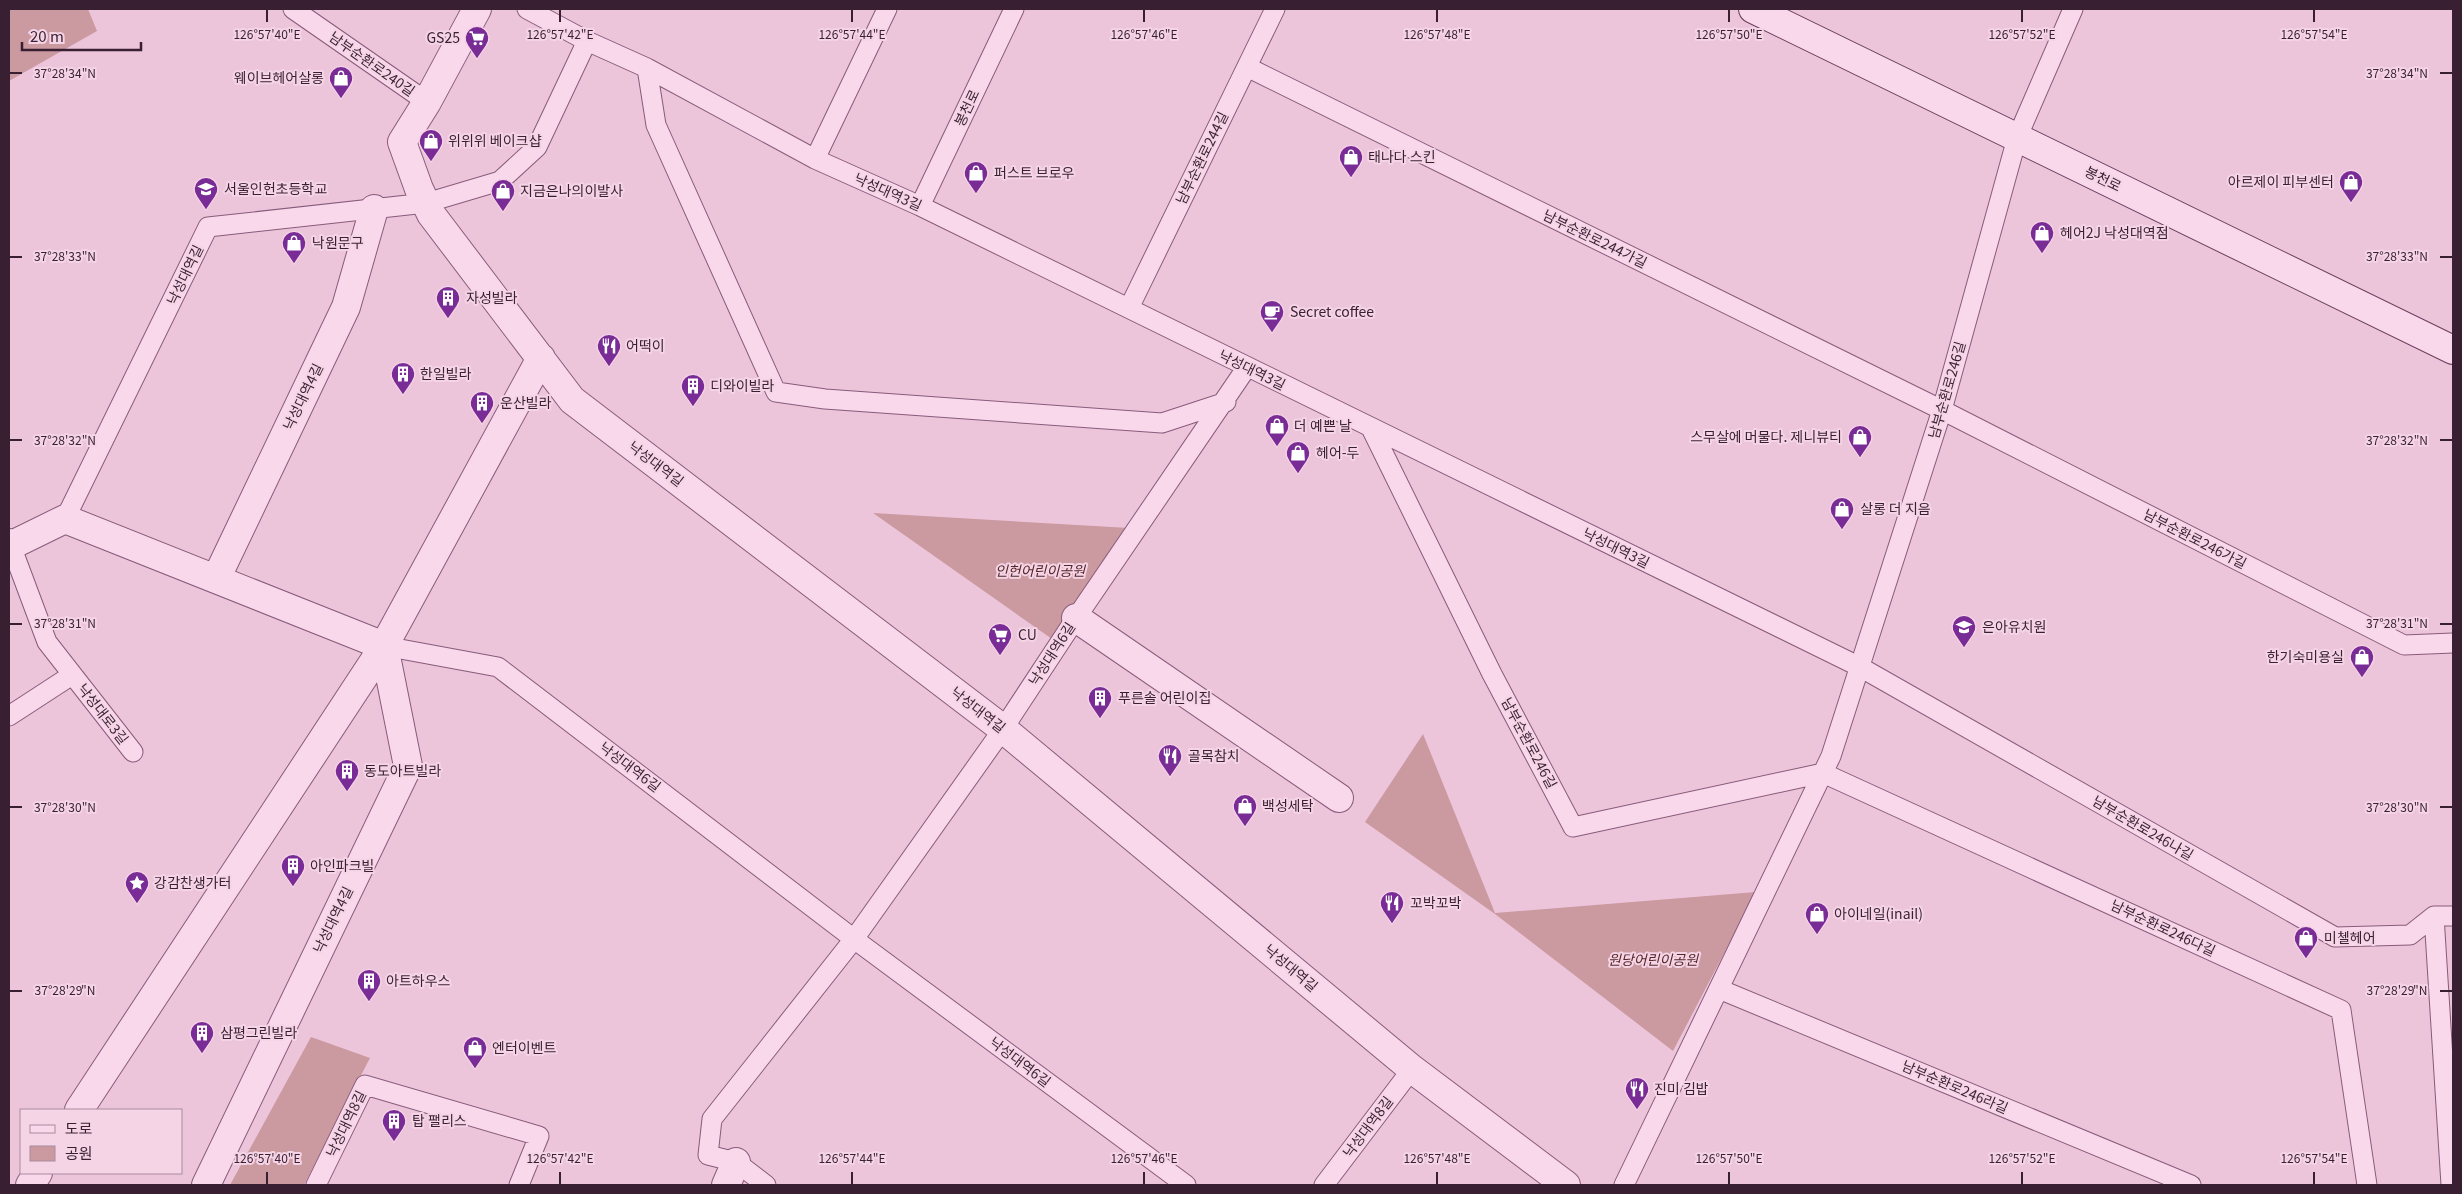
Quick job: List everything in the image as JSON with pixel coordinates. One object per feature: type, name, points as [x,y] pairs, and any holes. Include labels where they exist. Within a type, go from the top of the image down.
[{"type":"street","name":"낙성대역길","points":[[477,9],[427,102],[402,142],[431,214],[572,400],[1004,729],[1412,1069],[1566,1185]]},
{"type":"street","name":"봉천로","points":[[1753,9],[2453,350]]},
{"type":"street","name":"낙성대역4길","points":[[216,579],[346,307],[374,209]]},
{"type":"street","points":[[80,1109],[384,646],[541,358]]},
{"type":"street","points":[[65,519],[384,646]]},
{"type":"street","name":"낙성대로3길","points":[[9,543],[14,544],[65,519]]},
{"type":"street","points":[[1076,618],[1339,798]]},
{"type":"street","name":"낙성대역4길","points":[[206,1185],[408,766],[384,646]]},
{"type":"street","points":[[30,1185],[37,1174]]},
{"type":"lane","name":"남부순환로240길","points":[[293,9],[427,102]]},
{"type":"lane","name":"낙성대역3길","points":[[527,9],[587,41],[647,68],[815,159],[920,206],[1860,666]]},
{"type":"lane","points":[[815,159],[887,9]]},
{"type":"lane","name":"봉천로","points":[[920,206],[1014,9]]},
{"type":"lane","name":"남부순환로244길","points":[[1129,308],[1275,9]]},
{"type":"lane","name":"남부순환로246길","points":[[1624,1185],[1831,756],[1942,410],[2017,138],[2073,9]]},
{"type":"lane","name":"낙성대역길","points":[[65,519],[208,227],[426,203],[500,181],[537,147],[587,41]]},
{"type":"lane","name":"남부순환로244가길","points":[[1247,67],[1942,410]]},
{"type":"lane","points":[[647,68],[656,125],[776,392],[824,399],[1162,423],[1226,402]]},
{"type":"lane","name":"낙성대역6길","points":[[766,1185],[731,1174],[708,1154],[712,1119],[854,939],[1004,729],[1076,618],[1226,402],[1247,367]]},
{"type":"lane","name":"남부순환로246가길","points":[[1942,410],[2404,645],[2453,643]]},
{"type":"lane","name":"남부순환로246길","points":[[1371,428],[1492,674],[1573,827],[1824,773]]},
{"type":"lane","name":"낙성대로3길","points":[[9,543],[47,642],[133,752]]},
{"type":"lane","name":"낙성대역6길","points":[[384,646],[498,666],[854,939],[1186,1185]]},
{"type":"lane","name":"남부순환로246나길","points":[[1860,666],[2335,937],[2410,935],[2434,916]]},
{"type":"lane","name":"낙성대로3길","points":[[9,716],[72,675]]},
{"type":"lane","name":"남부순환로246다길","points":[[1824,773],[2341,1010],[2367,1185]]},
{"type":"lane","points":[[2451,1185],[2434,916],[2453,916]]},
{"type":"lane","name":"남부순환로246라길","points":[[1719,989],[2191,1185]]},
{"type":"lane","name":"낙성대역8길","points":[[1324,1185],[1412,1069]]},
{"type":"lane","name":"낙성대역8길","points":[[316,1185],[365,1084],[539,1136],[519,1185]]},
{"type":"green space","points":[[9,9],[88,9],[97,31],[9,81]]},
{"type":"green space","name":"인헌어린이공원","points":[[873,513],[1129,528],[1052,639]]},
{"type":"green space","name":"원당어린이공원","points":[[1423,734],[1495,913],[1756,892],[1673,1051],[1495,914],[1365,822]]},
{"type":"green space","points":[[311,1037],[370,1058],[304,1185],[230,1185]]},
{"type":"place","name":"GS25","points":[[477,59]]},
{"type":"place","name":"웨이브헤어살롱","points":[[341,99]]},
{"type":"place","name":"위위위 베이크샵","points":[[431,162]]},
{"type":"place","name":"태나다 스킨","points":[[1351,178]]},
{"type":"place","name":"퍼스트 브로우","points":[[976,194]]},
{"type":"place","name":"아르제이 피부센터","points":[[2351,203]]},
{"type":"place","name":"서울인헌초등학교","points":[[206,210]]},
{"type":"place","name":"지금은나의이발사","points":[[503,212]]},
{"type":"place","name":"헤어2J 낙성대역점","points":[[2042,254]]},
{"type":"place","name":"낙원문구","points":[[294,264]]},
{"type":"place","name":"자성빌라","points":[[448,319]]},
{"type":"place","name":"Secret coffee","points":[[1272,333]]},
{"type":"place","name":"어떡이","points":[[609,367]]},
{"type":"place","name":"한일빌라","points":[[403,395]]},
{"type":"place","name":"디와이빌라","points":[[693,407]]},
{"type":"place","name":"운산빌라","points":[[482,424]]},
{"type":"place","name":"더 예쁜 날","points":[[1277,447]]},
{"type":"place","name":"스무살에 머물다. 제니뷰티","points":[[1860,458]]},
{"type":"place","name":"헤어-두","points":[[1298,474]]},
{"type":"place","name":"살롱 더 지음","points":[[1842,530]]},
{"type":"place","name":"은아유치원","points":[[1964,648]]},
{"type":"place","name":"CU","points":[[1000,656]]},
{"type":"place","name":"한기숙미용실","points":[[2362,678]]},
{"type":"place","name":"푸른솔 어린이집","points":[[1100,719]]},
{"type":"place","name":"골목참치","points":[[1170,777]]},
{"type":"place","name":"동도아트빌라","points":[[347,792]]},
{"type":"place","name":"백성세탁","points":[[1245,827]]},
{"type":"place","name":"아인파크빌","points":[[293,887]]},
{"type":"place","name":"강감찬생가터","points":[[137,904]]},
{"type":"place","name":"꼬박꼬박","points":[[1392,924]]},
{"type":"place","name":"아이네일(inail)","points":[[1817,935]]},
{"type":"place","name":"미첼헤어","points":[[2306,959]]},
{"type":"place","name":"아트하우스","points":[[369,1002]]},
{"type":"place","name":"삼평그린빌라","points":[[202,1054]]},
{"type":"place","name":"엔터이벤트","points":[[475,1069]]},
{"type":"place","name":"진미 김밥","points":[[1637,1110]]},
{"type":"place","name":"탑 팰리스","points":[[394,1142]]}]
